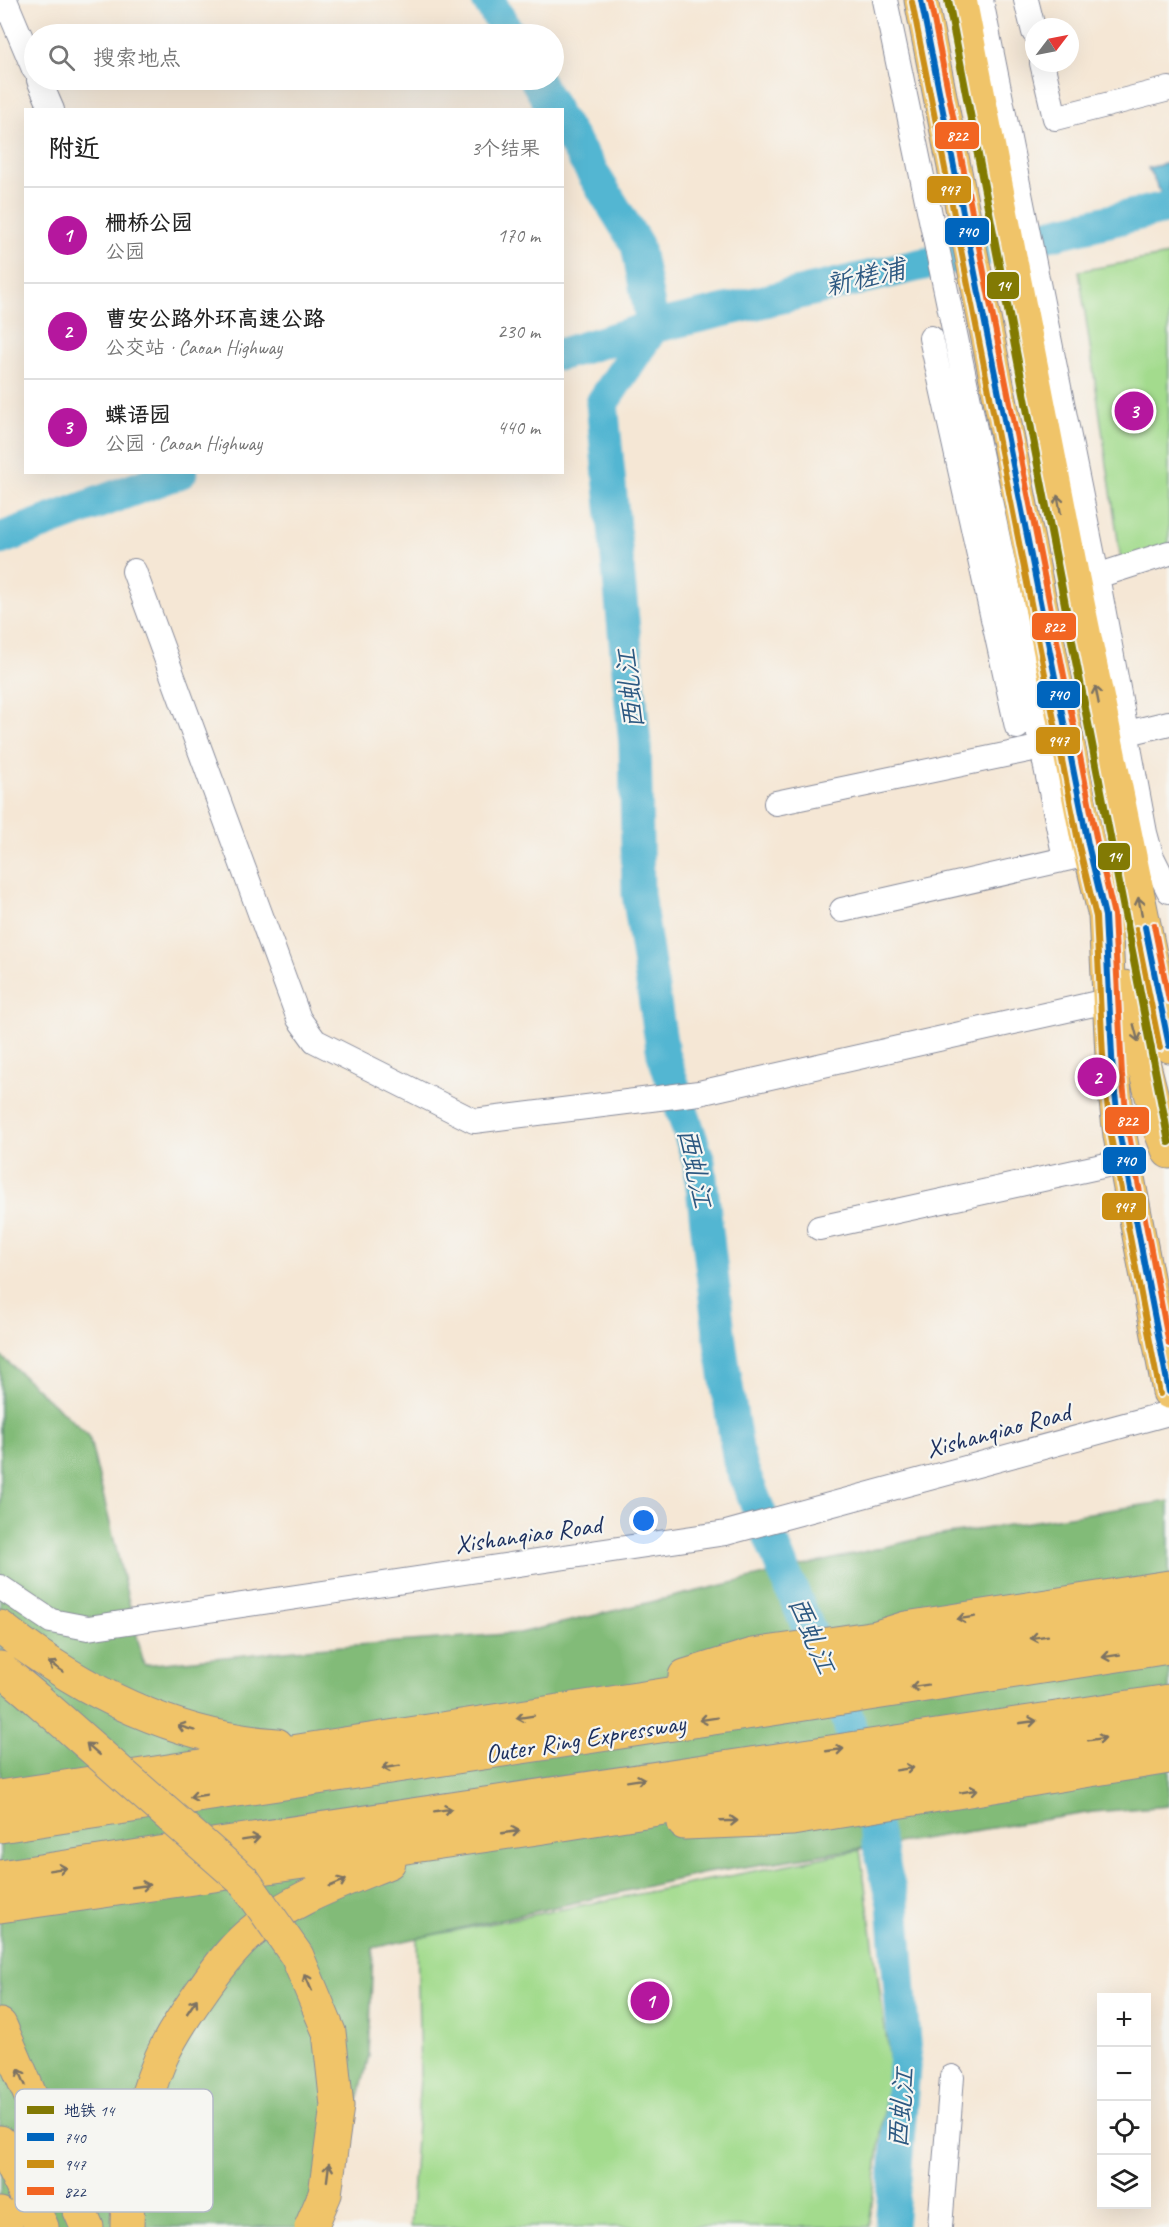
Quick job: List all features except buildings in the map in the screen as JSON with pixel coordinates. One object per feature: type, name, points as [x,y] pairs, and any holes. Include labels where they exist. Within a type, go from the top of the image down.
[{"type":"highway","points":[[921,0],[957,184],[968,317],[979,369],[1011,588],[1055,745],[1078,856],[1105,916],[1161,1131],[1169,1152]]},
{"type":"highway","points":[[960,0],[1005,175],[1031,303],[1116,736],[1169,1046]]},
{"type":"highway","points":[[1105,916],[1113,1076],[1125,1161],[1169,1392]]},
{"type":"highway","points":[[759,1682],[906,1628],[1169,1587]]},
{"type":"highway","points":[[0,1797],[1169,1619]]},
{"type":"highway","points":[[7,1646],[130,1708],[193,1730],[267,1744],[327,1748]]},
{"type":"highway","points":[[7,1646],[245,1882],[297,1956],[329,2032],[336,2106],[325,2194],[311,2227]]},
{"type":"highway","name":"Outer Ring Expressway","points":[[0,1826],[759,1682],[1169,1647]]},
{"type":"highway","name":"Outer Ring Expressway","points":[[0,1877],[785,1789],[1169,1701]]},
{"type":"highway","points":[[0,1906],[544,1827],[1169,1728]]},
{"type":"highway","points":[[785,1789],[912,1800],[1169,1757]]},
{"type":"highway","points":[[150,2089],[162,2056],[187,2012],[215,1972],[248,1935],[299,1901],[437,1843]]},
{"type":"highway","points":[[0,2025],[28,2089]]},
{"type":"highway","points":[[0,2142],[15,2172]]},
{"type":"highway","points":[[35,2212],[42,2227]]},
{"type":"highway","points":[[81,2212],[87,2227]]},
{"type":"highway","points":[[127,2227],[128,2212]]},
{"type":"highway","points":[[0,2214],[6,2227]]},
{"type":"street","points":[[5,0],[24,45]]},
{"type":"street","points":[[885,0],[925,192],[968,317]]},
{"type":"street","points":[[981,0],[1005,175]]},
{"type":"street","points":[[1026,0],[1030,18]]},
{"type":"street","points":[[1044,72],[1055,118],[1169,89]]},
{"type":"street","points":[[43,90],[50,108]]},
{"type":"street","points":[[931,338],[933,379],[1011,588],[1017,727]]},
{"type":"street","points":[[933,379],[979,369]]},
{"type":"street","points":[[1085,577],[1169,553]]},
{"type":"street","points":[[134,571],[299,1019],[315,1041],[474,1121],[699,1093],[1111,1000]]},
{"type":"street","points":[[1169,723],[1116,736],[1150,855],[1169,891]]},
{"type":"street","points":[[776,803],[1055,745]]},
{"type":"street","points":[[842,910],[1078,856]]},
{"type":"street","points":[[819,1228],[1125,1161]]},
{"type":"street","name":"Xishanqiao Road","points":[[0,1587],[51,1621],[88,1628],[726,1533],[1169,1413]]},
{"type":"street","points":[[940,2227],[952,2077]]},
{"type":"green space","points":[[1169,255],[1169,552],[1122,568],[1079,271]]},
{"type":"green space","points":[[0,1355],[89,1436],[144,1665],[316,1648],[520,1633],[922,1538],[1169,1501],[1169,1806],[1093,1812],[706,1873],[373,1948],[369,2056],[327,2227],[0,2227]]},
{"type":"green space","points":[[860,1850],[890,2063],[869,2227],[410,2227],[420,2078],[417,1938]]},
{"type":"water","points":[[1169,163],[1169,209],[1148,168]]},
{"type":"waterway","name":"西虬江","points":[[488,0],[503,24]]},
{"type":"waterway","name":"西虬江","points":[[542,90],[553,108]]},
{"type":"waterway","name":"西虬江","points":[[564,126],[637,245],[653,327],[602,403],[635,744],[638,894],[663,1054],[699,1162],[721,1349],[739,1461],[848,1719],[893,1903],[905,2055],[891,2227]]},
{"type":"waterway","name":"新槎浦","points":[[564,353],[653,327],[1169,207]]},
{"type":"waterway","name":"新槎浦","points":[[0,539],[176,474]]},
{"type":"metro line","name":"14","points":[[948,0],[1169,1142]]},
{"type":"transit line","name":"740","points":[[921,0],[1088,844],[1105,916],[1113,1076],[1120,1136],[1169,1392]]},
{"type":"transit line","name":"822","points":[[930,0],[1097,842],[1114,915],[1122,1075],[1129,1135],[1169,1344]]},
{"type":"transit line","name":"947","points":[[912,2],[1079,846],[1096,917],[1104,1076],[1111,1137],[1160,1394]]},
{"type":"transit line","name":"822","points":[[1154,925],[1169,1000]]},
{"type":"transit line","name":"740","points":[[1145,927],[1169,1046]]},
{"type":"transit line","name":"947","points":[[1136,929],[1160,1048]]},
{"type":"place","name":"蝶语园","points":[[1134,411]]},
{"type":"place","name":"曹安公路外环高速公路","points":[[1097,1077]]},
{"type":"place","name":"栅桥公园","points":[[650,2001]]}]
